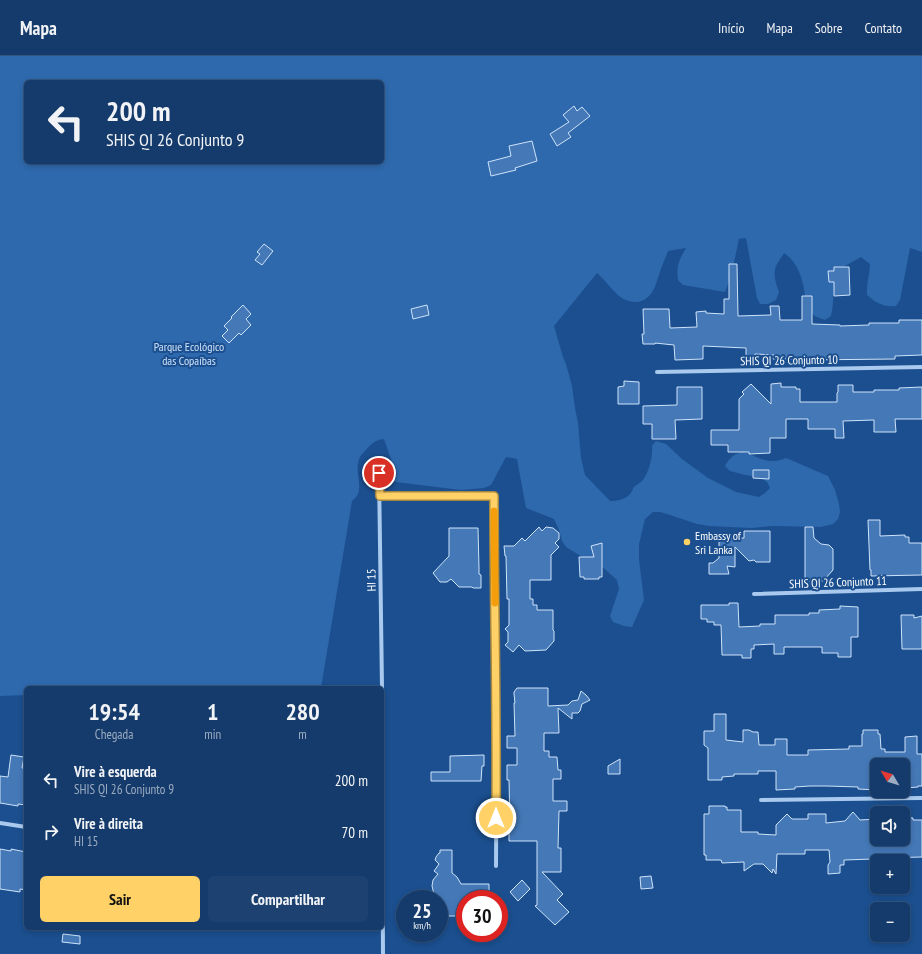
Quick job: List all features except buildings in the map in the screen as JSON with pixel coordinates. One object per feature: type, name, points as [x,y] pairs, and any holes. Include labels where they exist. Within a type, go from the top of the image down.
[{"type":"street","name":"SHIS QI 26 Conjunto 10","points":[[657,372],[922,368]]},
{"type":"street","name":"HI 15","points":[[379,473],[382,686]]},
{"type":"street","points":[[380,496],[494,496],[497,754],[496,866]]},
{"type":"street","name":"SHIS QI 26 Conjunto 11","points":[[754,594],[922,589]]},
{"type":"street","points":[[761,800],[922,798]]},
{"type":"street","points":[[0,823],[24,827]]},
{"type":"street","points":[[383,930],[383,954]]},
{"type":"green space","name":"Parque Ecológico das Copaíbas","points":[[0,56],[922,56],[922,252],[910,248],[900,300],[896,306],[880,304],[867,295],[870,264],[861,257],[842,268],[837,275],[834,287],[831,316],[825,320],[816,316],[809,311],[807,307],[803,283],[796,266],[784,253],[777,264],[775,271],[779,292],[776,300],[768,304],[760,304],[757,298],[746,238],[739,239],[731,276],[725,292],[683,285],[678,280],[677,271],[680,260],[686,248],[668,251],[654,290],[643,301],[637,302],[623,299],[597,273],[554,326],[572,386],[578,423],[581,458],[585,475],[610,501],[625,498],[630,494],[634,487],[643,480],[650,464],[652,446],[656,441],[666,444],[682,459],[708,478],[736,492],[759,497],[770,488],[767,482],[759,477],[730,471],[725,466],[731,458],[737,454],[744,452],[760,459],[770,461],[786,458],[828,476],[835,490],[840,512],[838,519],[833,524],[821,527],[772,526],[752,528],[709,526],[697,524],[660,512],[653,512],[645,519],[639,544],[639,560],[644,600],[632,627],[624,626],[613,622],[610,616],[619,589],[617,580],[599,564],[584,558],[566,547],[562,541],[554,519],[526,508],[517,459],[506,457],[491,485],[484,488],[461,490],[396,482],[389,478],[393,465],[384,439],[376,441],[370,446],[361,455],[358,462],[359,489],[358,495],[352,501],[321,686],[24,686],[24,695],[0,696]]},
{"type":"slow traffic","points":[[494,511],[495,603]]},
{"type":"place","name":"Embassy of Sri Lanka","points":[[687,542]]},
{"type":"route","points":[[379,473],[380,496],[494,496],[497,754],[496,818]]}]
